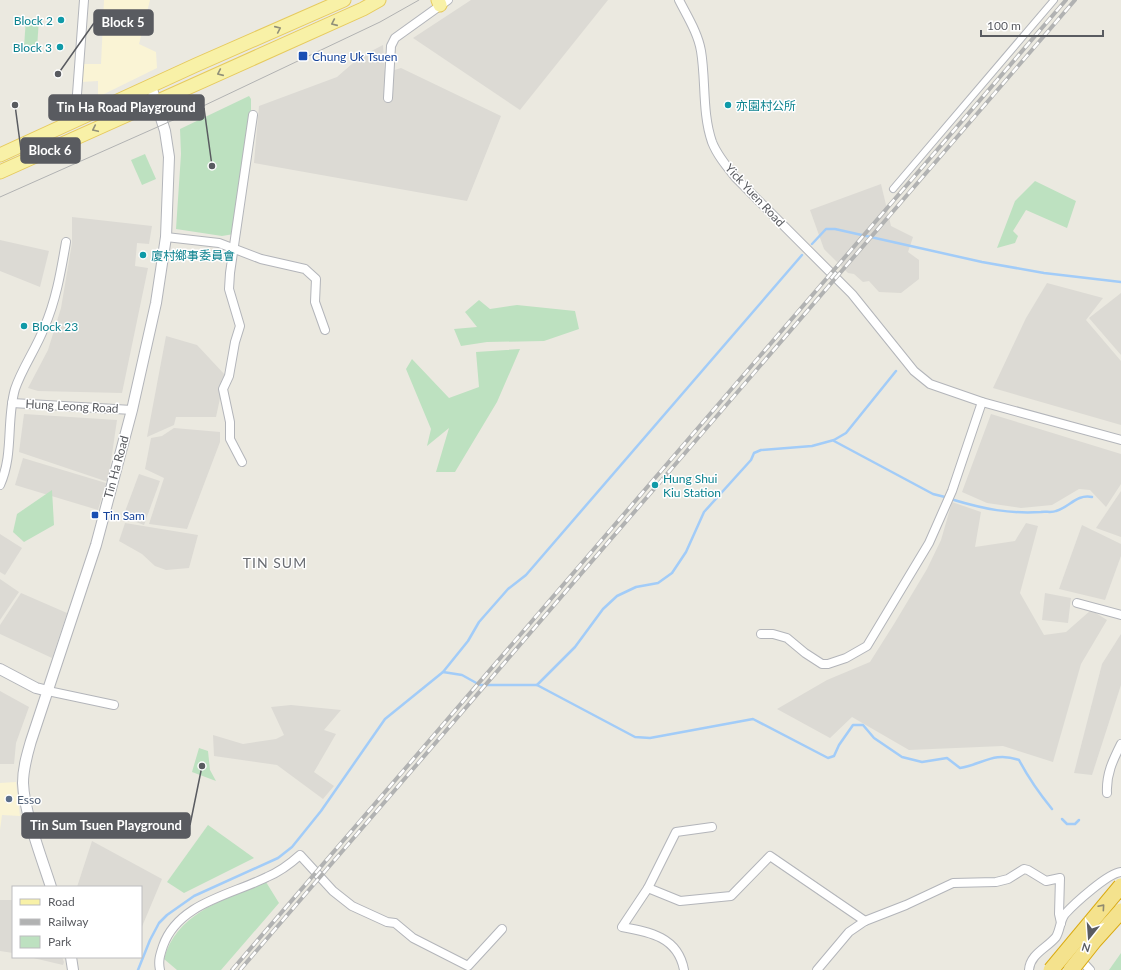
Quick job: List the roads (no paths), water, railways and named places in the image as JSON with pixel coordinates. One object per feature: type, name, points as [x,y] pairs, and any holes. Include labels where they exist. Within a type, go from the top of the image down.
[{"type":"highway","points":[[1051,970],[1121,886]]},
{"type":"highway","points":[[1072,970],[1094,941],[1121,911]]},
{"type":"main road","points":[[0,155],[344,0]]},
{"type":"main road","points":[[0,172],[357,12],[377,0]]},
{"type":"street","points":[[74,121],[84,0]]},
{"type":"street","name":"Yick Yuen Road","points":[[679,0],[699,44],[709,131],[713,143],[725,164],[736,178],[852,294],[914,371],[930,384],[982,402],[1121,440]]},
{"type":"street","points":[[893,189],[1054,0]]},
{"type":"street","points":[[388,98],[391,46],[395,38],[442,2]]},
{"type":"street","name":"Tin Ha Road","points":[[51,886],[28,810],[23,784],[25,761],[96,545],[132,410],[153,317],[166,237],[169,157],[165,131],[151,86]]},
{"type":"street","points":[[242,462],[230,439],[230,422],[223,389],[229,376],[235,342],[240,326],[229,289],[233,250],[253,115]]},
{"type":"street","points":[[166,237],[219,243],[233,250],[261,259],[305,269],[316,279],[315,302],[325,330]]},
{"type":"street","points":[[0,484],[8,456],[12,403],[15,388],[45,328],[53,304],[66,242]]},
{"type":"street","points":[[762,634],[773,634],[787,638],[805,653],[822,664],[834,664],[867,646],[929,543],[952,491],[982,402]]},
{"type":"street","name":"Hung Leong Road","points":[[12,403],[132,410]]},
{"type":"street","points":[[1077,602],[1121,615]]},
{"type":"street","points":[[0,669],[36,688],[114,705]]},
{"type":"street","points":[[1107,793],[1109,770],[1121,744]]},
{"type":"street","points":[[684,970],[682,958],[672,945],[656,934],[622,927],[648,888],[676,832],[712,827]]},
{"type":"street","points":[[160,970],[158,962],[166,938],[182,918],[215,899],[267,878],[281,870],[300,855],[333,891],[352,906],[387,922],[395,923],[413,938],[471,968],[502,929]]},
{"type":"street","points":[[648,888],[680,901],[731,896],[770,856],[865,921]]},
{"type":"street","points":[[817,970],[849,932],[865,921],[906,905],[953,883],[996,882],[1008,879],[1024,869],[1046,880],[1060,878],[1061,922]]},
{"type":"street","points":[[1029,970],[1037,954],[1056,937],[1064,915],[1096,885],[1115,872],[1121,872]]},
{"type":"street","points":[[1056,937],[1090,970]]},
{"type":"street","points":[[71,958],[73,970]]},
{"type":"waterway","points":[[812,244],[826,229],[835,229],[982,262],[1044,273],[1121,282]]},
{"type":"waterway","points":[[138,970],[150,940],[159,923],[167,915],[194,896],[278,858],[292,847],[321,811],[385,719],[443,672],[468,641],[479,622],[508,589],[526,575],[802,255]]},
{"type":"waterway","points":[[537,685],[575,647],[603,609],[617,596],[636,587],[658,583],[672,573],[686,552],[704,512],[751,460],[754,453],[761,450],[812,446],[834,440],[846,433],[896,371]]},
{"type":"waterway","points":[[834,441],[933,494],[945,497]]},
{"type":"waterway","points":[[954,500],[997,510],[1018,512],[1054,512],[1082,497],[1092,497]]},
{"type":"waterway","points":[[443,672],[462,675],[480,685],[537,685],[635,737],[650,738],[753,719],[828,758],[834,756],[839,745],[853,725],[863,725],[874,738],[902,757],[922,762],[947,758],[960,768],[989,759],[1002,757],[1019,760],[1034,786],[1052,809]]},
{"type":"waterway","points":[[1062,819],[1067,824],[1075,824],[1079,820]]},
{"type":"tram line","points":[[0,197],[180,117],[380,22],[419,0]]},
{"type":"railway","points":[[232,970],[1066,0]]},
{"type":"railway","points":[[240,970],[1075,0]]},
{"type":"place","name":"Block 2","points":[[61,20]]},
{"type":"place","name":"Block 3","points":[[60,47]]},
{"type":"place","name":"Chung Uk Tsuen","points":[[303,56]]},
{"type":"place","name":"Block 5","points":[[58,74]]},
{"type":"place","name":"Block 6","points":[[15,105]]},
{"type":"place","name":"亦園村公所","points":[[728,105]]},
{"type":"place","name":"Tin Ha Road Playground","points":[[212,166]]},
{"type":"place","name":"廈村鄉事委員會","points":[[143,255]]},
{"type":"place","name":"Block 23","points":[[24,326]]},
{"type":"place","name":"Hung Shui Kiu Station","points":[[655,485]]},
{"type":"place","name":"Tin Sam","points":[[95,515]]},
{"type":"place","name":"Tin Sum Tsuen Playground","points":[[202,766]]},
{"type":"place","name":"Esso","points":[[9,799]]},
{"type":"district","name":"TIN SUM","points":[[275,562]]}]
